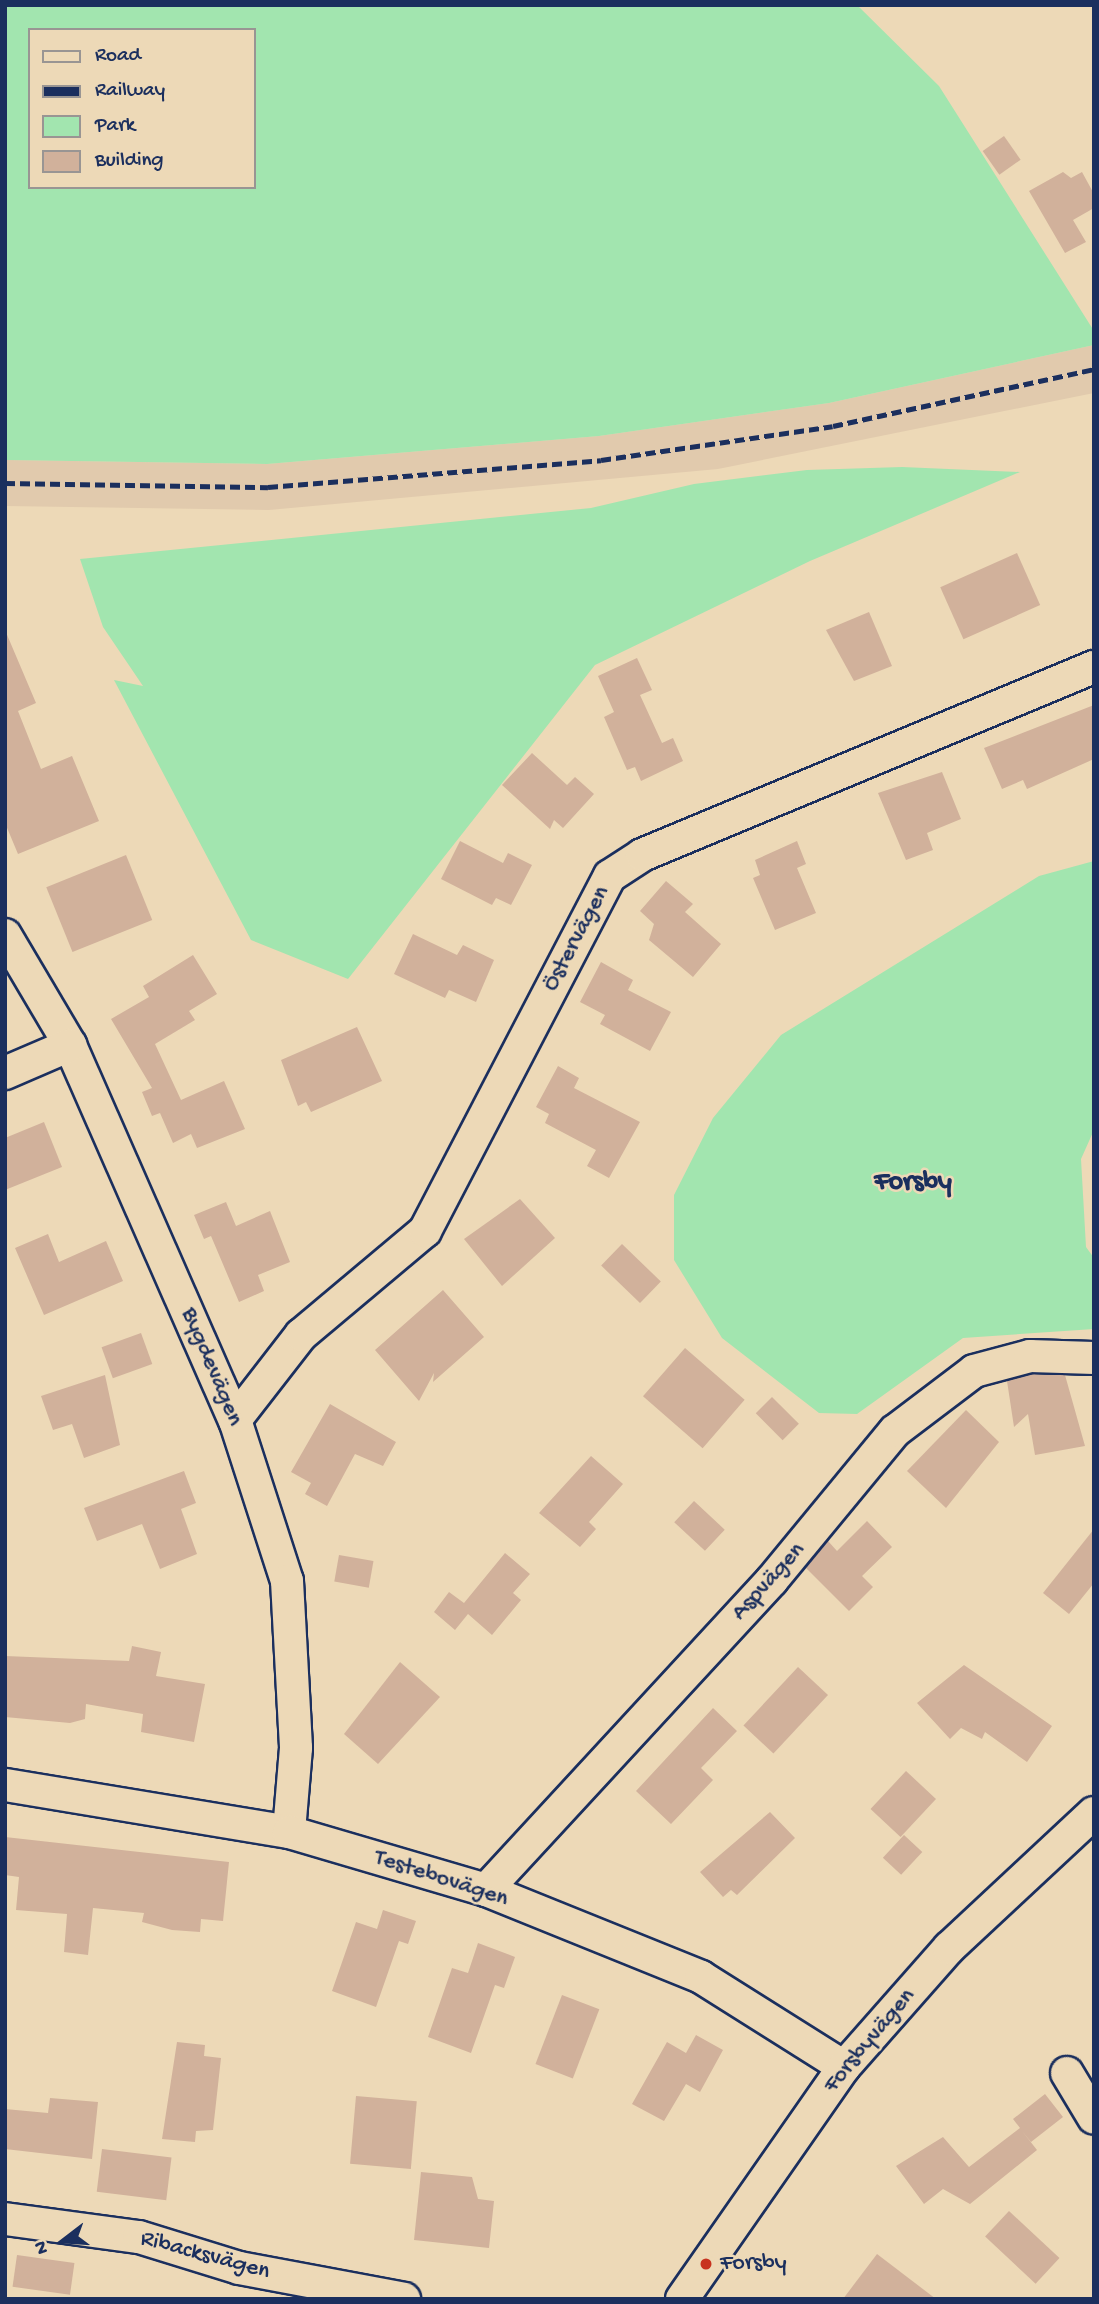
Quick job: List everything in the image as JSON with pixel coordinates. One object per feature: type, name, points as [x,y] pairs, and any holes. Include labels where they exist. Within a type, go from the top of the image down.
[{"type":"street","name":"Östervägen","points":[[235,1420],[301,1335],[425,1231],[610,876],[642,855],[1094,667]]},
{"type":"street","name":"Bygdevägen","points":[[5,935],[70,1045],[235,1420],[286,1581],[296,1748],[289,1832]]},
{"type":"street","points":[[5,1073],[70,1045]]},
{"type":"street","name":"Aspvägen","points":[[486,1890],[772,1580],[895,1431],[974,1371],[1030,1356],[1094,1358]]},
{"type":"street","name":"Testebovägen","points":[[5,1785],[289,1832],[486,1890],[701,1978],[844,2067]]},
{"type":"street","name":"Forsbyvägen","points":[[682,2299],[844,2067],[949,1948],[1094,1813]]},
{"type":"street","points":[[1067,2073],[1094,2118]]},
{"type":"street","name":"Ribacksvägen","points":[[5,2219],[139,2237],[239,2268],[404,2299]]},
{"type":"shaded area","points":[[1094,345],[1094,393],[718,469],[269,510],[5,506],[5,460],[267,464],[599,436],[829,403]]},
{"type":"green space","points":[[5,5],[857,5],[939,86],[1094,331],[1094,345],[829,403],[599,436],[267,464],[5,460]]},
{"type":"green space","points":[[902,467],[1020,472],[810,561],[595,665],[348,979],[251,940],[114,680],[143,686],[103,627],[80,559],[591,508],[694,484],[807,470]]},
{"type":"green space","points":[[1094,861],[1094,1130],[1081,1159],[1086,1247],[1094,1258],[1094,1329],[963,1338],[857,1414],[819,1413],[722,1338],[674,1260],[674,1195],[713,1118],[781,1035],[1039,876]]},
{"type":"building","points":[[1004,136],[1021,160],[999,175],[983,151]]},
{"type":"building","points":[[1063,172],[1071,178],[1082,172],[1094,194],[1094,208],[1073,220],[1086,242],[1065,253],[1029,191]]},
{"type":"building","points":[[1017,553],[1040,605],[963,639],[940,587]]},
{"type":"building","points":[[869,612],[892,666],[854,681],[826,630]]},
{"type":"building","points":[[5,630],[36,703],[18,711],[41,769],[72,756],[99,821],[18,854],[5,823]]},
{"type":"building","points":[[637,658],[652,690],[640,695],[662,743],[673,738],[683,761],[641,781],[635,767],[627,770],[604,717],[614,712],[598,676]]},
{"type":"building","points":[[1094,705],[1094,759],[1027,789],[1023,780],[1002,789],[984,748]]},
{"type":"building","points":[[532,753],[567,785],[575,777],[594,794],[563,828],[554,820],[550,829],[502,785]]},
{"type":"building","points":[[942,772],[961,819],[927,833],[933,850],[906,860],[878,793]]},
{"type":"building","points":[[460,841],[503,863],[508,853],[532,865],[511,905],[496,898],[492,905],[441,879]]},
{"type":"building","points":[[797,841],[806,864],[797,868],[816,913],[775,930],[753,878],[760,875],[755,860]]},
{"type":"building","points":[[126,855],[152,920],[72,952],[46,887]]},
{"type":"building","points":[[666,881],[693,904],[685,912],[721,944],[693,977],[649,940],[654,924],[640,911]]},
{"type":"building","points":[[413,934],[457,955],[463,945],[494,960],[476,1002],[449,990],[445,998],[394,974]]},
{"type":"building","points":[[193,955],[217,994],[189,1011],[195,1020],[155,1044],[181,1100],[224,1081],[245,1129],[197,1148],[191,1134],[173,1143],[160,1113],[152,1116],[142,1092],[152,1088],[111,1019],[149,997],[143,986]]},
{"type":"building","points":[[601,962],[633,980],[628,990],[671,1012],[650,1051],[600,1024],[605,1015],[580,1002]]},
{"type":"building","points":[[357,1027],[382,1081],[311,1112],[306,1102],[298,1106],[281,1060]]},
{"type":"building","points":[[558,1066],[579,1078],[574,1088],[640,1122],[609,1178],[587,1166],[596,1150],[545,1123],[549,1114],[536,1107]]},
{"type":"building","points":[[44,1122],[62,1167],[5,1190],[5,1138]]},
{"type":"building","points":[[520,1199],[555,1238],[502,1286],[464,1239]]},
{"type":"building","points":[[226,1202],[236,1226],[270,1211],[290,1262],[258,1275],[264,1291],[239,1302],[211,1236],[204,1239],[194,1215]]},
{"type":"building","points":[[48,1234],[59,1262],[106,1241],[123,1281],[44,1315],[15,1248]]},
{"type":"building","points":[[622,1244],[661,1282],[640,1303],[601,1266]]},
{"type":"building","points":[[443,1290],[484,1337],[433,1382],[434,1373],[419,1401],[375,1350]]},
{"type":"building","points":[[141,1333],[152,1364],[113,1378],[102,1347]]},
{"type":"building","points":[[685,1348],[745,1400],[703,1448],[643,1396]]},
{"type":"building","points":[[1032,1374],[1065,1375],[1085,1446],[1035,1455],[1028,1414],[1014,1427],[1007,1381]]},
{"type":"building","points":[[105,1375],[120,1445],[84,1458],[72,1424],[53,1430],[41,1396]]},
{"type":"building","points":[[772,1397],[799,1424],[783,1440],[756,1413]]},
{"type":"building","points":[[330,1404],[396,1442],[383,1466],[355,1454],[327,1506],[305,1494],[311,1483],[291,1472]]},
{"type":"building","points":[[966,1410],[999,1442],[946,1508],[907,1471]]},
{"type":"building","points":[[591,1456],[623,1484],[589,1522],[596,1529],[580,1547],[539,1513]]},
{"type":"building","points":[[184,1471],[196,1503],[181,1509],[197,1554],[160,1569],[142,1524],[97,1541],[84,1508]]},
{"type":"building","points":[[694,1501],[725,1530],[705,1551],[674,1522]]},
{"type":"building","points":[[867,1521],[892,1547],[862,1576],[873,1587],[849,1611],[806,1568],[828,1541],[837,1551]]},
{"type":"building","points":[[1094,1529],[1094,1583],[1069,1614],[1043,1593]]},
{"type":"building","points":[[505,1553],[530,1574],[513,1593],[521,1600],[492,1635],[468,1614],[455,1630],[434,1612],[449,1592],[464,1603]]},
{"type":"building","points":[[339,1555],[373,1561],[369,1588],[334,1582]]},
{"type":"building","points":[[132,1646],[161,1652],[156,1676],[205,1684],[194,1742],[141,1732],[143,1714],[86,1704],[85,1719],[70,1723],[5,1717],[5,1656],[129,1661]]},
{"type":"building","points":[[400,1662],[440,1697],[378,1764],[344,1734]]},
{"type":"building","points":[[964,1665],[1052,1726],[1027,1762],[985,1732],[982,1739],[961,1728],[950,1739],[917,1703]]},
{"type":"building","points":[[798,1667],[828,1695],[773,1753],[743,1726]]},
{"type":"building","points":[[713,1708],[737,1731],[701,1768],[713,1780],[671,1824],[636,1791]]},
{"type":"building","points":[[906,1771],[936,1799],[901,1837],[871,1809]]},
{"type":"building","points":[[770,1812],[795,1838],[737,1895],[731,1890],[723,1897],[700,1872]]},
{"type":"building","points":[[904,1835],[922,1852],[901,1875],[883,1858]]},
{"type":"building","points":[[5,1837],[229,1862],[223,1921],[201,1919],[200,1932],[172,1930],[142,1922],[144,1913],[93,1908],[88,1955],[64,1952],[67,1914],[16,1910],[19,1877],[5,1875]]},
{"type":"building","points":[[383,1910],[416,1921],[408,1944],[399,1941],[376,2007],[332,1991],[356,1922],[377,1929]]},
{"type":"building","points":[[478,1943],[515,1957],[504,1988],[495,1985],[471,2053],[428,2037],[452,1968],[468,1973]]},
{"type":"building","points":[[562,1995],[599,2009],[573,2078],[535,2064]]},
{"type":"building","points":[[696,2035],[723,2050],[700,2092],[686,2084],[664,2121],[632,2104],[667,2042],[686,2053]]},
{"type":"building","points":[[177,2042],[205,2045],[204,2056],[221,2058],[213,2130],[196,2131],[195,2142],[162,2139]]},
{"type":"building","points":[[1045,2094],[1063,2117],[1031,2142],[1022,2131],[1037,2150],[970,2204],[943,2189],[924,2204],[896,2166],[943,2137],[969,2167],[1020,2128],[1013,2119]]},
{"type":"building","points":[[356,2096],[417,2101],[411,2169],[350,2164]]},
{"type":"building","points":[[50,2098],[98,2102],[92,2159],[5,2149],[5,2109],[48,2113]]},
{"type":"building","points":[[102,2149],[171,2158],[166,2200],[97,2192]]},
{"type":"building","points":[[421,2172],[472,2177],[478,2199],[494,2201],[489,2248],[414,2240]]},
{"type":"building","points":[[1009,2211],[1059,2258],[1036,2284],[985,2237]]},
{"type":"building","points":[[877,2254],[936,2299],[843,2299]]},
{"type":"building","points":[[17,2255],[74,2263],[70,2295],[13,2287]]},
{"type":"railway","points":[[5,483],[268,487],[601,460],[833,426],[1094,369]]},
{"type":"place","name":"Forsby","points":[[706,2264]]},
{"type":"district","name":"Forsby","points":[[913,1183]]}]
